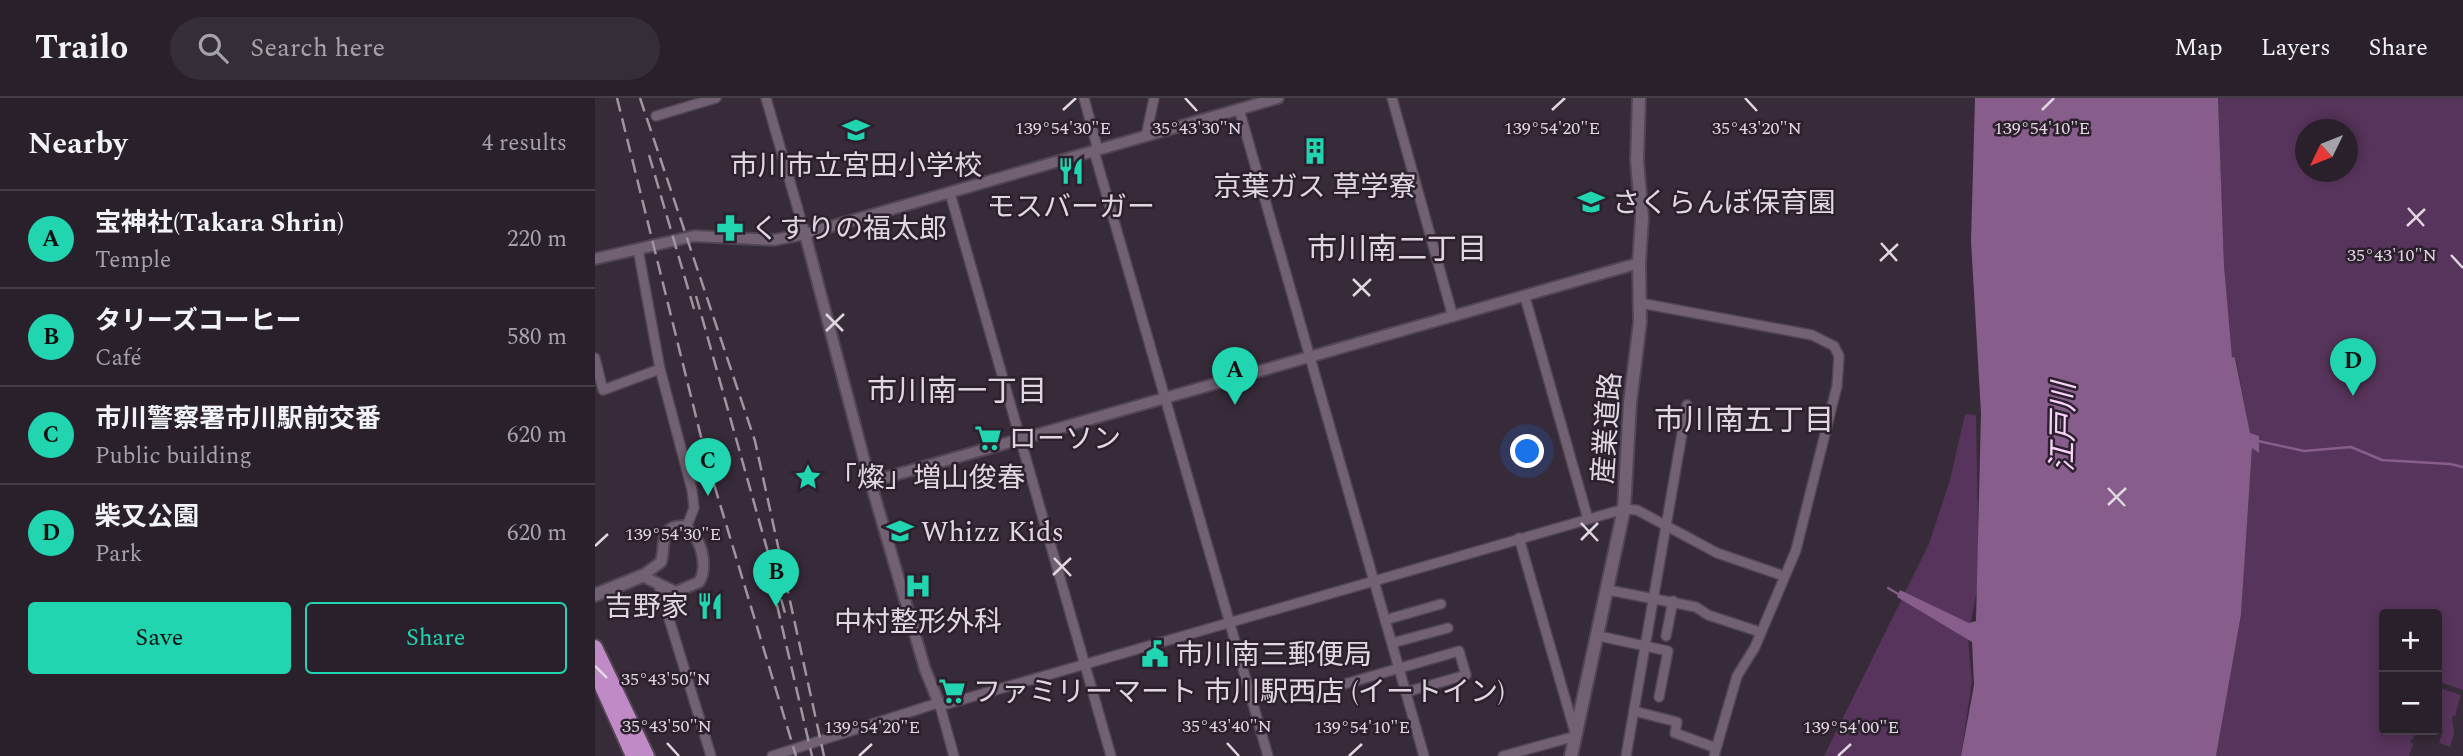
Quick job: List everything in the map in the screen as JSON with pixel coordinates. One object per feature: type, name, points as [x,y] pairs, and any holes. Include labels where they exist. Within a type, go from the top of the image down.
[{"type":"highway","points":[[595,647],[647,756]]},
{"type":"highway","points":[[595,671],[633,756]]},
{"type":"main road","name":"産業道路","points":[[1571,756],[1599,636],[1624,509],[1640,303],[1639,263],[1643,218],[1637,167],[1639,98]]},
{"type":"main road","points":[[595,595],[642,576]]},
{"type":"street","points":[[656,116],[716,98]]},
{"type":"street","points":[[766,98],[805,233],[870,482],[954,756]]},
{"type":"street","points":[[1084,98],[1096,151],[1165,399],[1268,756]]},
{"type":"street","points":[[1146,136],[1154,98]]},
{"type":"street","points":[[595,259],[694,236],[774,240],[805,233],[1278,98]]},
{"type":"street","points":[[1392,98],[1454,317]]},
{"type":"street","points":[[1239,110],[1425,756]]},
{"type":"street","points":[[950,193],[1111,756]]},
{"type":"street","points":[[638,249],[660,369],[692,490],[694,508],[686,528]]},
{"type":"street","points":[[870,482],[1639,263]]},
{"type":"street","points":[[1525,297],[1588,519]]},
{"type":"street","points":[[1634,711],[1677,722],[1675,733],[1715,752],[1737,676],[1760,632],[1806,519],[1840,369],[1834,346],[1812,335],[1640,303]]},
{"type":"street","points":[[595,358],[603,390],[660,369]]},
{"type":"street","points":[[1626,756],[1687,405]]},
{"type":"street","points":[[772,756],[939,705],[1624,509],[1637,510],[1717,553],[1784,576]]},
{"type":"street","points":[[673,527],[686,528],[697,539],[705,566],[703,575],[693,587],[685,591],[669,590],[642,576],[661,562],[662,541],[667,531],[673,527]]},
{"type":"street","points":[[1503,756],[1576,736],[1519,538]]},
{"type":"street","points":[[659,586],[711,756]]},
{"type":"street","points":[[1608,590],[1673,601],[1760,632]]},
{"type":"street","points":[[1665,636],[1673,601]]},
{"type":"street","points":[[1385,620],[1441,604]]},
{"type":"street","points":[[1392,643],[1448,628]]},
{"type":"street","points":[[1599,636],[1668,651],[1659,697]]},
{"type":"street","points":[[1341,685],[1459,651],[1466,675],[1406,692]]},
{"type":"shaded area","points":[[2218,98],[2463,98],[2463,690],[2442,683],[2442,609],[2379,609],[2379,735],[2415,735],[2410,742],[2413,744],[2409,756],[2216,756],[2241,615],[2252,447],[2259,452],[2259,436],[2250,434],[2236,359],[2232,357],[2224,265]]},
{"type":"shaded area","points":[[1965,414],[1976,415],[1979,579],[1968,637],[1972,681],[1961,756],[1824,756],[1929,544],[1950,480]]},
{"type":"shaded area","points":[[2442,689],[2461,695],[2455,716],[2452,716],[2454,734],[2450,747],[2439,743],[2443,731]]},
{"type":"water","name":"江戸川","points":[[1975,98],[2218,98],[2224,265],[2232,357],[2235,358],[2250,433],[2259,436],[2259,453],[2252,448],[2241,615],[2216,756],[1961,756],[1974,685],[1972,642],[1897,597],[1900,590],[1969,623],[1976,621],[1981,413],[1971,241]]},
{"type":"waterway","points":[[2258,441],[2304,451],[2351,447],[2382,460],[2463,467]]},
{"type":"waterway","points":[[1888,588],[1900,595]]},
{"type":"railway","points":[[617,98],[707,461],[796,756]]},
{"type":"railway","points":[[640,98],[755,441],[824,756]]},
{"type":"railway","points":[[649,155],[694,309]]},
{"type":"railway","points":[[696,296],[785,613]]},
{"type":"railway","points":[[777,605],[812,756]]},
{"type":"place","name":"市川市立宮田小学校","points":[[856,130]]},
{"type":"place","name":"京葉ガス 草学寮","points":[[1315,151]]},
{"type":"place","name":"モスバーガー","points":[[1071,171]]},
{"type":"place","name":"さくらんぼ保育園","points":[[1591,202]]},
{"type":"place","name":"くすりの福太郎","points":[[730,228]]},
{"type":"place","name":"柴又公園","points":[[2353,396]]},
{"type":"place","name":"宝神社(Takara Shrin)","points":[[1235,405]]},
{"type":"place","name":"ローソン","points":[[988,438]]},
{"type":"place","name":"「燦」増山俊春","points":[[808,477]]},
{"type":"place","name":"市川警察署市川駅前交番","points":[[708,496]]},
{"type":"place","name":"Whizz Kids","points":[[900,531]]},
{"type":"place","name":"中村整形外科","points":[[918,586]]},
{"type":"place","name":"吉野家","points":[[710,606]]},
{"type":"place","name":"タリーズコーヒー","points":[[776,607]]},
{"type":"place","name":"市川南三郵便局","points":[[1155,654]]},
{"type":"place","name":"ファミリーマート 市川駅西店 (イートイン)","points":[[952,691]]},
{"type":"district","name":"市川南二丁目","points":[[1397,249]]},
{"type":"district","name":"市川南一丁目","points":[[957,391]]},
{"type":"district","name":"市川南五丁目","points":[[1744,420]]}]
